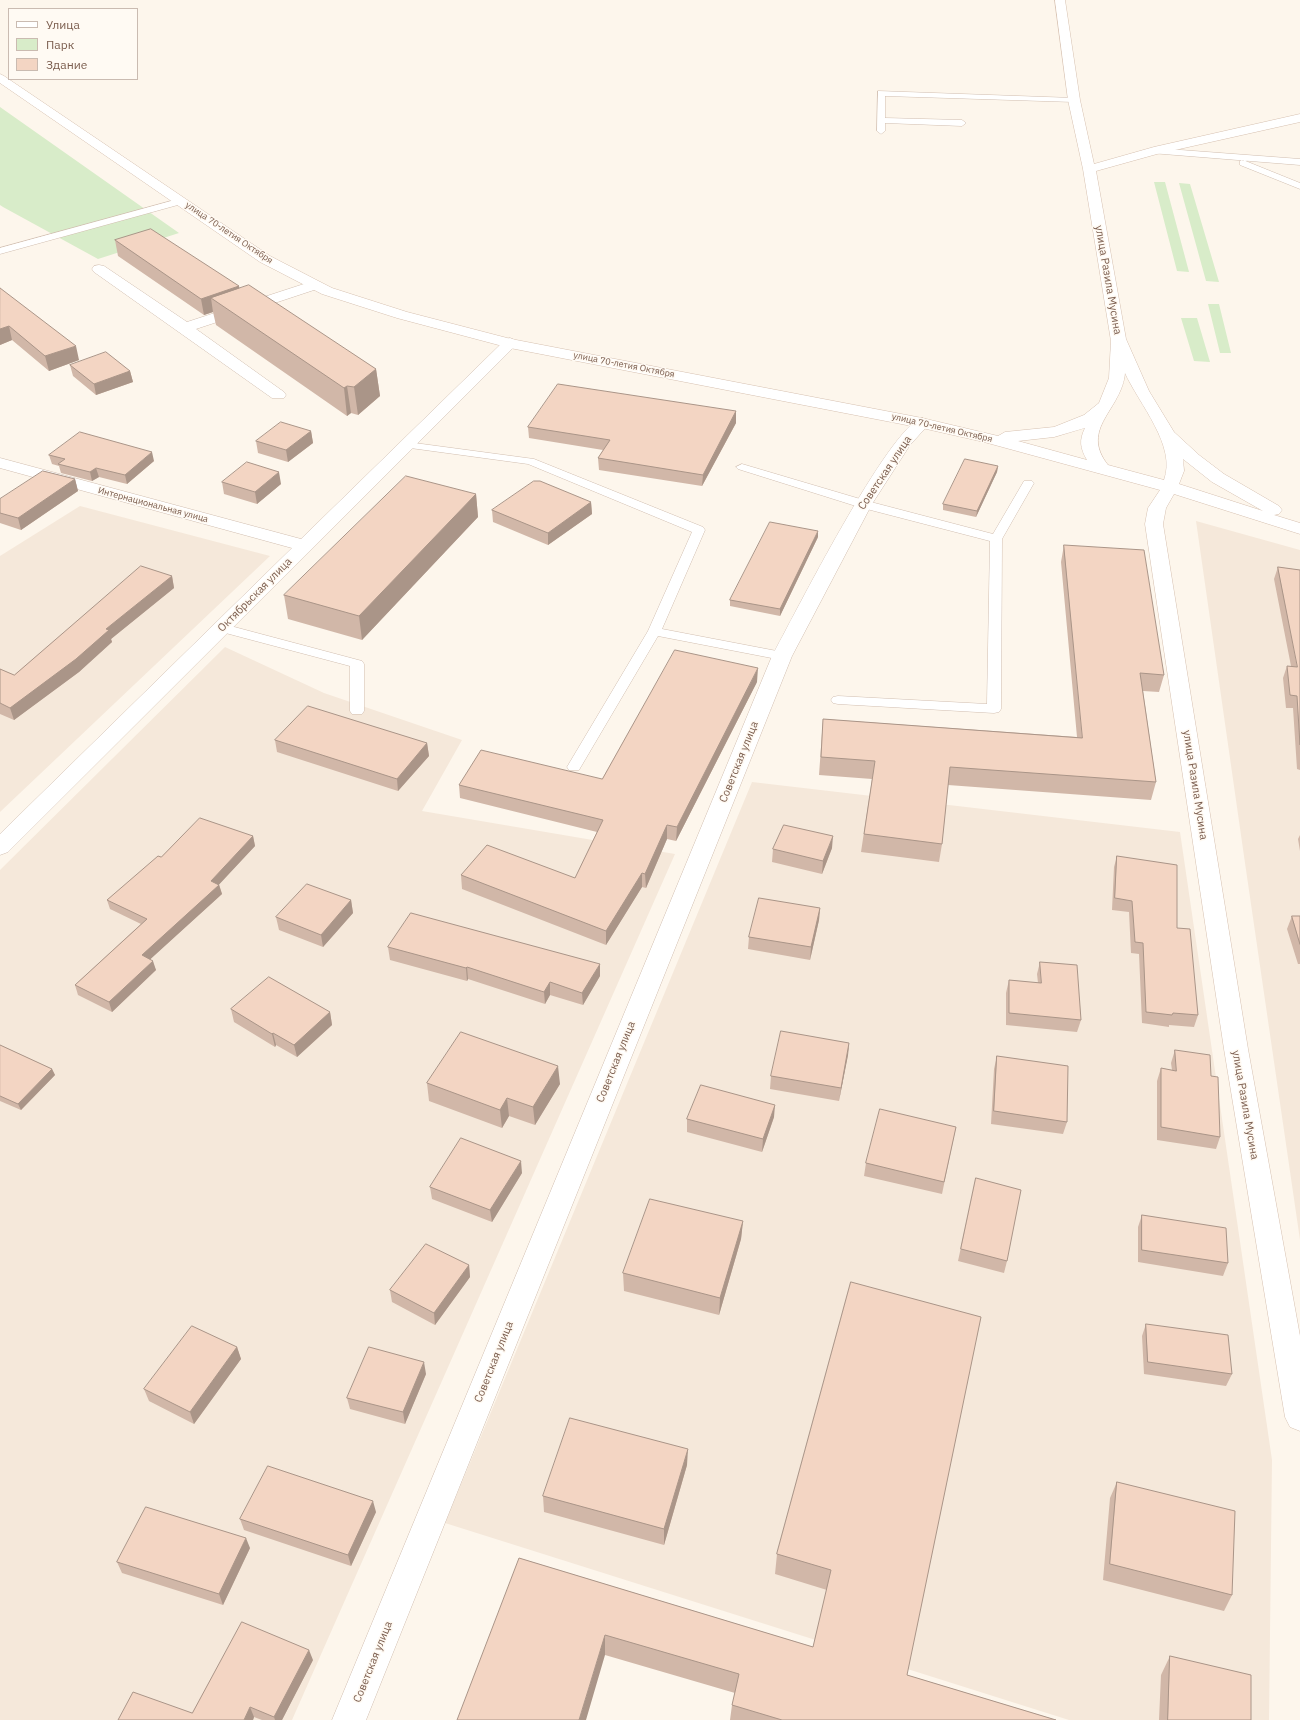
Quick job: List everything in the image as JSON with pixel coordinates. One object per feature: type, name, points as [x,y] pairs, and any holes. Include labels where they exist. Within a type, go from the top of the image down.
[{"type":"main road","name":"улица Разила Мусина","points":[[1060,0],[1074,100],[1089,169],[1118,339],[1141,391],[1168,435],[1174,452],[1176,471],[1170,487],[1157,508],[1154,524],[1236,1048],[1300,1417]]},
{"type":"main road","name":"улица 70-летия Октября","points":[[0,78],[266,259],[327,291],[402,315],[510,343],[922,423],[987,438],[1170,487],[1300,529]]},
{"type":"main road","points":[[1089,169],[1154,151],[1300,118]]},
{"type":"main road","points":[[99,269],[185,328],[278,395]]},
{"type":"main road","points":[[185,328],[315,285]]},
{"type":"main road","points":[[1102,469],[1091,454],[1088,439],[1100,412],[1110,397],[1116,382],[1118,339]]},
{"type":"main road","name":"Октябрьская улица","points":[[0,847],[510,343]]},
{"type":"main road","points":[[987,438],[1026,437],[1054,431],[1079,424],[1100,412]]},
{"type":"main road","name":"Советская улица","points":[[349,1720],[782,656],[863,504],[904,442],[922,423]]},
{"type":"main road","points":[[1168,435],[1193,459],[1218,478],[1300,526]]},
{"type":"main road","name":"Интернациональная улица","points":[[0,463],[305,546]]},
{"type":"lane","points":[[881,131],[881,92],[1074,100]]},
{"type":"lane","points":[[881,120],[962,123]]},
{"type":"lane","points":[[1154,151],[1300,162]]},
{"type":"lane","points":[[1231,158],[1300,186]]},
{"type":"lane","points":[[0,251],[182,201]]},
{"type":"lane","points":[[407,445],[530,461],[699,530],[654,631],[574,767]]},
{"type":"lane","points":[[742,467],[863,504],[996,539]]},
{"type":"lane","points":[[838,700],[994,709],[996,539],[1028,483]]},
{"type":"lane","points":[[222,628],[357,664],[357,711]]},
{"type":"lane","points":[[654,631],[782,656]]},
{"type":"shaded area","points":[[80,506],[270,556],[0,812],[0,556]]},
{"type":"shaded area","points":[[1196,521],[1300,550],[1300,1240],[1245,863]]},
{"type":"shaded area","points":[[225,647],[324,693],[462,740],[422,811],[675,854],[292,1720],[0,1720],[0,870]]},
{"type":"shaded area","points":[[752,782],[1180,832],[1272,1460],[1269,1720],[1069,1720],[445,1523]]},
{"type":"green space","points":[[0,107],[179,233],[98,259],[0,205]]},
{"type":"green space","points":[[1154,182],[1165,182],[1189,272],[1177,271]]},
{"type":"green space","points":[[1179,183],[1190,184],[1219,282],[1206,281]]},
{"type":"green space","points":[[1208,304],[1219,304],[1231,353],[1220,353]]},
{"type":"green space","points":[[1181,318],[1197,318],[1210,362],[1194,361]]},
{"type":"building","points":[[151,229],[239,286],[201,299],[115,240]]},
{"type":"building","points":[[249,285],[376,369],[354,387],[347,386],[344,388],[211,298]]},
{"type":"building","points":[[0,288],[76,346],[45,356],[9,326],[0,329]]},
{"type":"building","points":[[106,352],[130,371],[94,384],[70,365]]},
{"type":"building","points":[[558,384],[736,411],[703,475],[598,458],[610,440],[528,427]]},
{"type":"building","points":[[281,422],[311,431],[286,450],[256,441]]},
{"type":"building","points":[[80,432],[152,452],[125,475],[96,468],[90,472],[58,464],[65,459],[49,455]]},
{"type":"building","points":[[965,459],[998,466],[977,511],[943,504]]},
{"type":"building","points":[[247,462],[279,472],[255,492],[222,482]]},
{"type":"building","points":[[43,471],[75,479],[18,518],[0,513],[0,499]]},
{"type":"building","points":[[406,476],[476,494],[359,616],[284,595]]},
{"type":"building","points":[[534,481],[540,481],[591,502],[548,533],[492,510]]},
{"type":"building","points":[[770,522],[818,531],[780,609],[730,600]]},
{"type":"building","points":[[1064,545],[1144,550],[1164,675],[1140,673],[1156,782],[950,767],[942,844],[864,834],[875,761],[821,757],[823,719],[1082,738]]},
{"type":"building","points":[[141,566],[172,576],[106,629],[109,630],[76,659],[10,708],[0,703],[0,669],[14,675]]},
{"type":"building","points":[[1278,567],[1300,570],[1300,745],[1297,696],[1290,695],[1287,666],[1297,667]]},
{"type":"building","points":[[675,650],[758,668],[677,827],[667,825],[645,874],[642,873],[606,931],[461,875],[487,845],[575,878],[603,820],[459,785],[481,750],[602,779]]},
{"type":"building","points":[[308,706],[427,743],[397,779],[275,740]]},
{"type":"building","points":[[200,818],[253,836],[211,881],[219,885],[142,955],[153,961],[109,1002],[75,985],[147,919],[107,900],[158,856],[161,857]]},
{"type":"building","points":[[784,825],[833,836],[823,861],[773,849]]},
{"type":"building","points":[[1117,856],[1177,865],[1177,928],[1190,929],[1198,1015],[1173,1013],[1172,1015],[1146,1012],[1143,943],[1135,942],[1132,901],[1115,898]]},
{"type":"building","points":[[307,884],[351,900],[321,935],[276,917]]},
{"type":"building","points":[[759,898],[820,908],[811,947],[749,937]]},
{"type":"building","points":[[411,913],[600,964],[582,993],[550,982],[544,992],[467,967],[466,968],[388,947]]},
{"type":"building","points":[[1292,916],[1300,916],[1300,944]]},
{"type":"building","points":[[1040,962],[1077,965],[1081,1020],[1009,1013],[1009,980],[1041,983]]},
{"type":"building","points":[[269,977],[330,1012],[294,1045],[273,1033],[272,1034],[231,1009]]},
{"type":"building","points":[[781,1031],[849,1043],[841,1088],[771,1076]]},
{"type":"building","points":[[461,1032],[558,1066],[533,1107],[507,1098],[500,1110],[427,1083]]},
{"type":"building","points":[[0,1045],[52,1069],[18,1104],[0,1096]]},
{"type":"building","points":[[1175,1050],[1210,1055],[1211,1076],[1218,1077],[1220,1137],[1161,1127],[1161,1068],[1176,1071]]},
{"type":"building","points":[[997,1056],[1068,1066],[1067,1122],[994,1111]]},
{"type":"building","points":[[701,1085],[775,1105],[763,1139],[687,1119]]},
{"type":"building","points":[[880,1109],[956,1127],[944,1182],[866,1163]]},
{"type":"building","points":[[461,1138],[521,1161],[490,1210],[430,1187]]},
{"type":"building","points":[[976,1178],[1021,1190],[1007,1261],[961,1249]]},
{"type":"building","points":[[650,1199],[743,1221],[720,1298],[623,1273]]},
{"type":"building","points":[[1142,1215],[1226,1228],[1228,1263],[1142,1250]]},
{"type":"building","points":[[426,1244],[469,1265],[434,1313],[390,1290]]},
{"type":"building","points":[[851,1282],[981,1317],[907,1675],[1056,1720],[782,1720],[732,1705],[739,1674],[605,1635],[579,1720],[457,1720],[519,1558],[813,1647],[831,1570],[777,1554]]},
{"type":"building","points":[[1146,1324],[1228,1335],[1232,1374],[1148,1362]]},
{"type":"building","points":[[192,1326],[237,1347],[190,1412],[144,1389]]},
{"type":"building","points":[[369,1347],[424,1362],[403,1412],[347,1398]]},
{"type":"building","points":[[570,1418],[688,1449],[664,1529],[543,1496]]},
{"type":"building","points":[[268,1466],[373,1501],[348,1555],[240,1519]]},
{"type":"building","points":[[1117,1482],[1235,1511],[1232,1595],[1110,1564]]},
{"type":"building","points":[[146,1507],[246,1538],[219,1594],[117,1562]]},
{"type":"building","points":[[242,1622],[309,1650],[274,1717],[250,1707],[244,1720],[118,1720],[133,1692],[192,1713]]},
{"type":"building","points":[[1170,1656],[1251,1675],[1251,1720],[1168,1720]]}]
